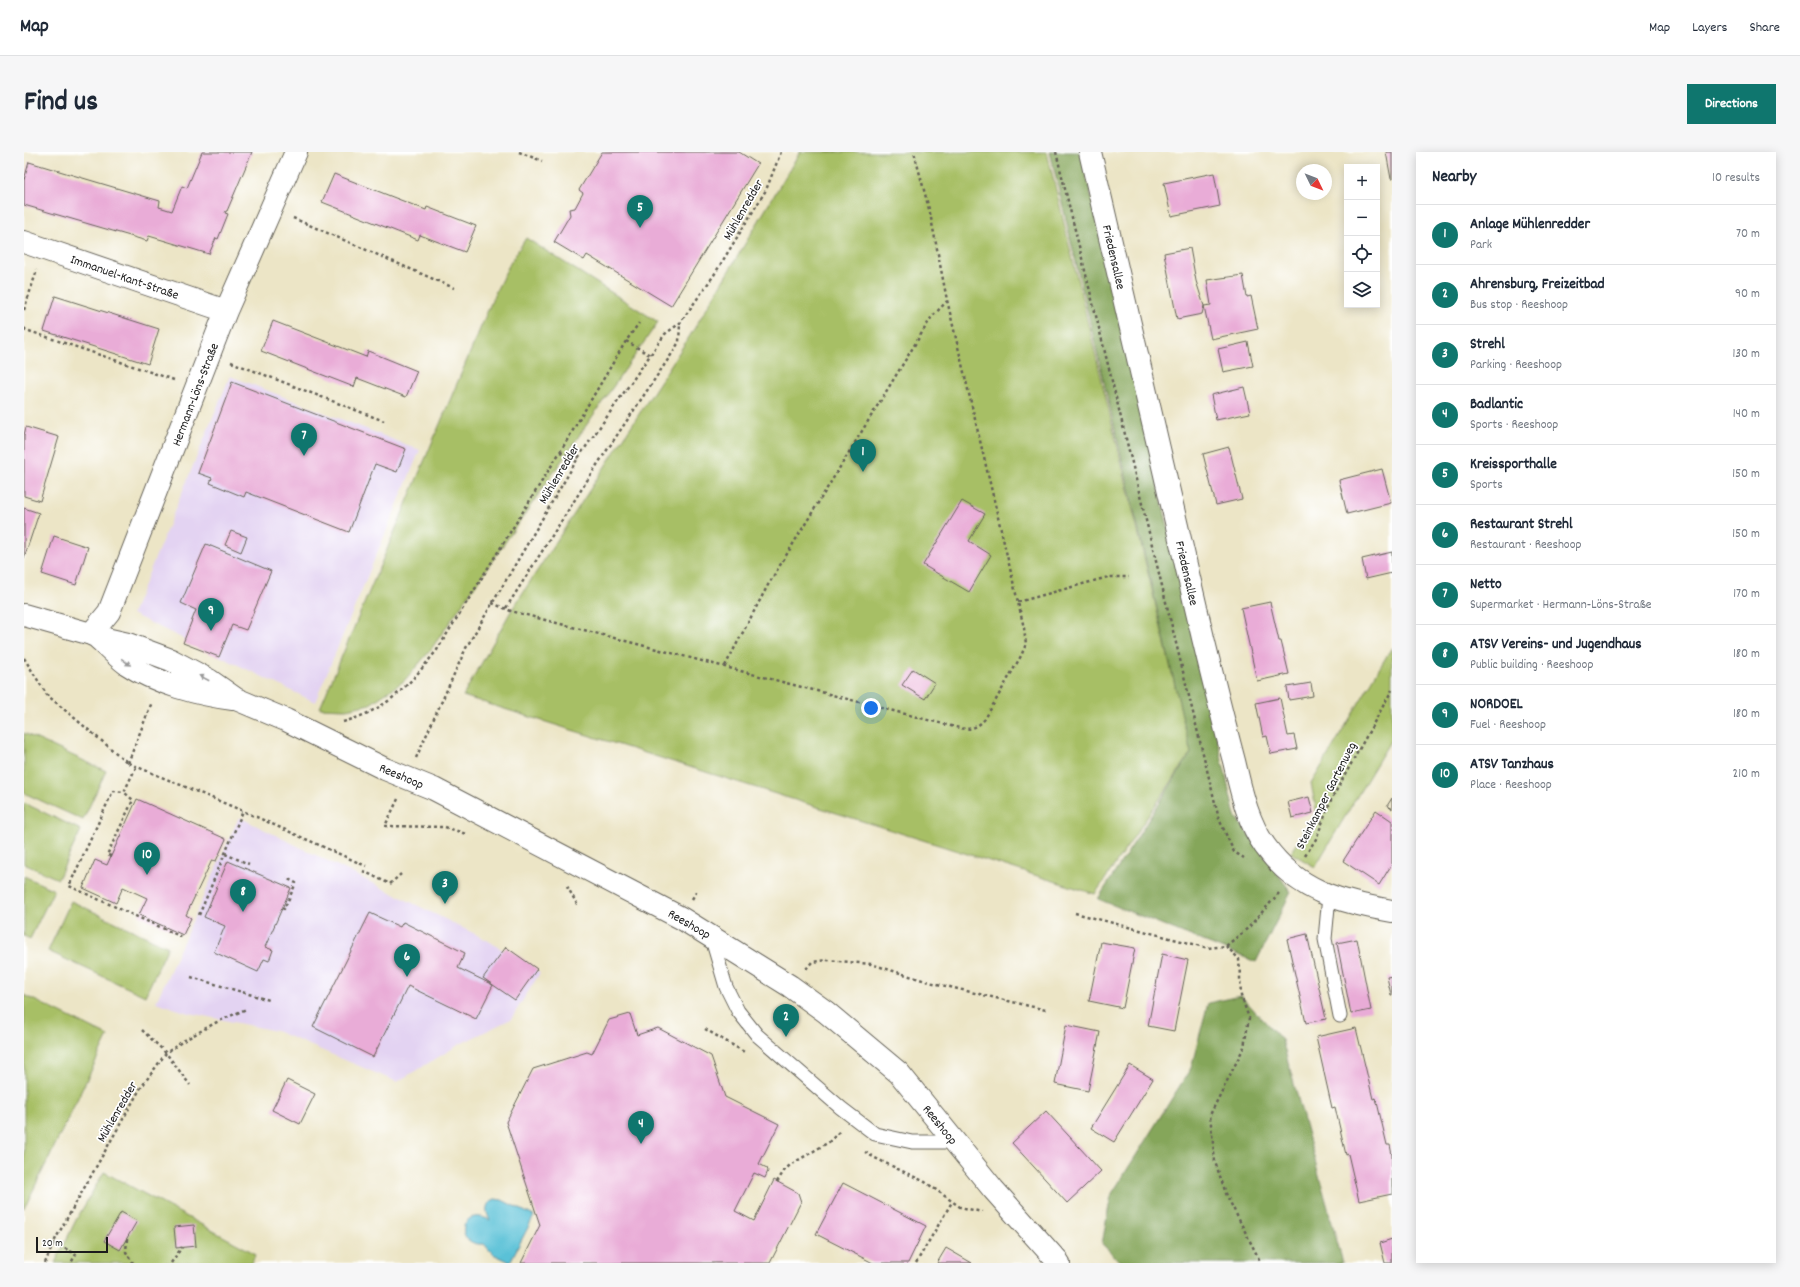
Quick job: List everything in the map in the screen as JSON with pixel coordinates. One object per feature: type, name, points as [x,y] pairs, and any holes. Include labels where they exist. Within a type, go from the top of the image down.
[{"type":"street","name":"Hermann-Löns-Straße","points":[[94,636],[109,612],[226,311],[296,152]]},
{"type":"street","name":"Friedensallee","points":[[1090,152],[1185,561],[1245,805],[1259,838],[1292,877],[1329,896],[1355,904],[1392,910]]},
{"type":"street","name":"Immanuel-Kant-Straße","points":[[34,245],[226,311]]},
{"type":"street","name":"Reeshoop","points":[[24,614],[94,636],[128,644],[171,660],[209,680],[236,699],[286,720],[447,796],[674,914],[710,935],[790,986],[826,1012],[899,1073],[1019,1220],[1059,1263]]},
{"type":"street","name":"Reeshoop","points":[[94,636],[128,664],[161,681],[203,695],[236,699]]},
{"type":"lane","points":[[1329,896],[1325,939],[1340,1016]]},
{"type":"lane","points":[[710,935],[726,987],[738,1011],[757,1035],[841,1108],[875,1134],[912,1142],[955,1142]]},
{"type":"path","points":[[519,152],[542,161]]},
{"type":"path","name":"Mühlenredder","points":[[466,834],[445,826],[385,826],[442,704],[451,680],[492,603],[578,458],[665,334],[680,323],[714,275],[766,190],[781,152]]},
{"type":"path","points":[[492,603],[506,608],[966,729],[978,726],[985,719],[1021,656],[1026,644],[1018,602],[947,300],[930,213],[914,152]]},
{"type":"path","points":[[1056,152],[1158,569]]},
{"type":"path","points":[[272,209],[454,288]]},
{"type":"path","points":[[24,310],[34,245]]},
{"type":"path","points":[[725,666],[768,585],[931,318],[947,300]]},
{"type":"path","points":[[384,705],[412,680],[437,650],[560,452],[626,341],[639,323]]},
{"type":"path","points":[[506,608],[597,465],[679,342],[680,323]]},
{"type":"path","points":[[24,328],[26,330],[197,388]]},
{"type":"path","points":[[626,341],[650,355]]},
{"type":"path","points":[[210,354],[384,421]]},
{"type":"path","points":[[560,452],[578,458]]},
{"type":"path","points":[[1018,602],[1108,577],[1129,577]]},
{"type":"path","points":[[24,658],[47,695],[128,763],[243,811],[366,866]]},
{"type":"path","points":[[128,763],[161,681]]},
{"type":"path","name":"Steinkamper Gartenweg","points":[[1226,946],[1248,928],[1292,877],[1316,839],[1331,800],[1392,690]]},
{"type":"path","points":[[124,792],[136,767]]},
{"type":"path","points":[[111,856],[107,855],[133,800],[124,792],[113,791],[69,886],[182,937]]},
{"type":"path","points":[[199,915],[243,811]]},
{"type":"path","points":[[225,854],[250,864]]},
{"type":"path","points":[[363,871],[390,884],[401,874]]},
{"type":"path","points":[[282,908],[284,909],[296,883],[286,878]]},
{"type":"path","points":[[563,882],[578,906]]},
{"type":"path","points":[[1075,914],[1208,948],[1226,946],[1239,959],[1241,996],[1249,1018],[1244,1047],[1210,1115],[1215,1162],[1227,1196],[1259,1259],[1259,1263]]},
{"type":"path","points":[[790,986],[812,962],[827,960],[871,964],[930,982],[1046,1010]]},
{"type":"path","points":[[191,978],[268,1000]]},
{"type":"path","name":"Mühlenredder","points":[[45,1263],[54,1243],[140,1089],[166,1053],[183,1041],[215,1023],[246,1009]]},
{"type":"path","points":[[142,1030],[166,1053],[190,1085]]},
{"type":"path","points":[[777,1182],[787,1168],[825,1145],[840,1131]]},
{"type":"path","points":[[916,1263],[952,1202]]},
{"type":"path","points":[[127,1239],[126,1252],[133,1263]]},
{"type":"path","points":[[54,1243],[76,1254],[71,1263]]},
{"type":"path","points":[[171,1263],[182,1247]]},
{"type":"shaded area","points":[[230,376],[420,450],[315,702],[132,614]]},
{"type":"shaded area","points":[[239,817],[487,940],[540,973],[511,1019],[460,1044],[397,1082],[276,1031],[185,1012],[156,1002]]},
{"type":"green space","points":[[800,152],[1047,152],[1191,753],[1095,894],[463,696],[511,611],[691,334]]},
{"type":"green space","points":[[1050,152],[1081,152],[1235,816],[1291,892],[1256,962],[1098,899],[1191,753]]},
{"type":"green space","points":[[526,238],[658,322],[429,652],[404,681],[370,704],[346,709],[320,708],[496,291],[509,265]]},
{"type":"green space","points":[[1392,647],[1392,738],[1315,867],[1291,853],[1317,814],[1311,784]]},
{"type":"green space","points":[[24,733],[106,771],[83,820],[24,793]]},
{"type":"green space","points":[[24,803],[81,830],[58,879],[24,864]]},
{"type":"green space","points":[[24,876],[54,890],[30,939],[24,936]]},
{"type":"green space","points":[[71,901],[168,947],[145,996],[48,951]]},
{"type":"green space","points":[[24,995],[108,1036],[24,1209]]},
{"type":"green space","points":[[1241,996],[1282,1040],[1343,1263],[1122,1263],[1102,1244],[1111,1195],[1191,1068],[1208,1003]]},
{"type":"green space","points":[[104,1172],[256,1254],[251,1263],[55,1263],[76,1220]]},
{"type":"water","points":[[495,1199],[502,1200],[534,1216],[510,1262],[493,1254],[484,1244],[474,1243],[464,1234],[466,1222],[471,1218],[479,1217],[490,1220],[487,1213],[487,1208],[489,1203]]},
{"type":"building","points":[[202,152],[252,152],[225,213],[228,214],[218,239],[216,238],[209,254],[149,236],[147,241],[24,205],[24,180],[29,162],[160,201],[159,207],[172,211],[182,186],[187,188]]},
{"type":"building","points":[[602,152],[739,152],[758,164],[671,306],[587,255],[584,260],[554,242],[570,215],[569,209],[575,208],[583,193],[579,190]]},
{"type":"building","points":[[1386,152],[1392,152],[1392,179],[1391,179]]},
{"type":"building","points":[[1214,173],[1220,206],[1171,216],[1164,183]]},
{"type":"building","points":[[334,174],[426,210],[427,207],[476,226],[465,252],[420,235],[418,240],[322,202]]},
{"type":"building","points":[[1190,248],[1196,281],[1204,306],[1202,314],[1177,319],[1164,253]]},
{"type":"building","points":[[1243,275],[1247,297],[1251,296],[1258,329],[1211,339],[1204,306],[1211,305],[1207,280]]},
{"type":"building","points":[[55,296],[159,329],[148,364],[44,331]]},
{"type":"building","points":[[273,321],[366,357],[368,351],[417,371],[406,397],[357,378],[354,387],[261,351]]},
{"type":"building","points":[[1248,342],[1253,366],[1223,372],[1218,349]]},
{"type":"building","points":[[232,382],[406,449],[397,472],[375,464],[349,532],[246,492],[244,497],[210,483],[212,478],[198,473]]},
{"type":"building","points":[[1244,387],[1250,413],[1216,420],[1211,395]]},
{"type":"building","points":[[26,427],[59,437],[40,501],[24,496],[24,435]]},
{"type":"building","points":[[1229,447],[1242,499],[1216,505],[1203,454]]},
{"type":"building","points":[[1382,469],[1391,503],[1347,514],[1339,480]]},
{"type":"building","points":[[962,501],[985,514],[969,541],[991,555],[969,592],[923,565]]},
{"type":"building","points":[[24,508],[39,513],[24,558]]},
{"type":"building","points":[[231,531],[247,537],[241,552],[225,545]]},
{"type":"building","points":[[54,536],[88,547],[76,585],[42,574]]},
{"type":"building","points":[[206,544],[271,571],[246,630],[232,625],[219,657],[183,643],[196,610],[181,603]]},
{"type":"building","points":[[1392,552],[1392,573],[1366,579],[1362,559]]},
{"type":"building","points":[[1270,602],[1279,641],[1281,641],[1289,674],[1257,681],[1241,608]]},
{"type":"building","points":[[913,669],[935,683],[925,699],[902,685]]},
{"type":"building","points":[[1311,683],[1313,696],[1289,700],[1287,687]]},
{"type":"building","points":[[1280,698],[1288,736],[1294,735],[1297,749],[1271,754],[1267,736],[1263,737],[1256,703]]},
{"type":"building","points":[[1309,797],[1313,813],[1292,818],[1288,802]]},
{"type":"building","points":[[1392,798],[1392,809],[1387,806]]},
{"type":"building","points":[[137,799],[226,839],[216,861],[212,860],[186,915],[191,918],[183,935],[139,915],[147,898],[123,887],[116,903],[83,888],[95,860],[107,865]]},
{"type":"building","points":[[1376,810],[1392,821],[1392,864],[1379,885],[1343,861]]},
{"type":"building","points":[[228,861],[291,888],[265,947],[273,950],[269,961],[264,959],[258,972],[214,952],[225,926],[204,917]]},
{"type":"building","points":[[370,913],[400,927],[403,922],[465,953],[458,968],[493,985],[476,1019],[408,986],[373,1057],[313,1027]]},
{"type":"building","points":[[1307,934],[1326,1019],[1306,1023],[1287,939]]},
{"type":"building","points":[[1357,939],[1371,1010],[1351,1014],[1337,943]]},
{"type":"building","points":[[1101,942],[1135,948],[1123,1008],[1089,1001]]},
{"type":"building","points":[[506,947],[537,969],[515,1000],[483,978]]},
{"type":"building","points":[[1162,954],[1188,960],[1174,1031],[1148,1026]]},
{"type":"building","points":[[1392,976],[1392,995],[1391,995],[1387,977]]},
{"type":"building","points":[[630,1014],[637,1035],[658,1028],[711,1056],[725,1097],[779,1124],[759,1164],[767,1168],[768,1171],[765,1178],[754,1173],[735,1211],[754,1221],[774,1180],[798,1193],[801,1202],[770,1263],[521,1263],[540,1225],[506,1122],[533,1069],[587,1052],[592,1054],[609,1020]]},
{"type":"building","points":[[1066,1025],[1100,1032],[1088,1091],[1055,1084]]},
{"type":"building","points":[[1356,1028],[1373,1099],[1376,1098],[1387,1145],[1390,1145],[1392,1155],[1392,1194],[1359,1201],[1348,1154],[1346,1155],[1335,1107],[1332,1108],[1316,1037]]},
{"type":"building","points":[[1130,1065],[1153,1079],[1114,1142],[1091,1128]]},
{"type":"building","points":[[287,1080],[315,1094],[300,1124],[272,1110]]},
{"type":"building","points":[[1046,1111],[1101,1171],[1067,1203],[1012,1143]]},
{"type":"building","points":[[843,1183],[926,1226],[908,1263],[873,1263],[816,1234]]},
{"type":"building","points":[[121,1212],[137,1221],[120,1250],[104,1241]]},
{"type":"building","points":[[194,1225],[196,1246],[176,1248],[174,1227]]},
{"type":"building","points":[[1392,1239],[1392,1263],[1385,1263],[1380,1243]]},
{"type":"building","points":[[946,1248],[972,1263],[937,1263]]},
{"type":"place","name":"Kreissporthalle","points":[[640,228]]},
{"type":"place","name":"Netto","points":[[304,456]]},
{"type":"place","name":"Anlage Mühlenredder","points":[[863,472]]},
{"type":"place","name":"NORDOEL","points":[[211,631]]},
{"type":"place","name":"ATSV Tanzhaus","points":[[147,875]]},
{"type":"place","name":"Strehl","points":[[445,904]]},
{"type":"place","name":"ATSV Vereins- und Jugendhaus","points":[[243,912]]},
{"type":"place","name":"Restaurant Strehl","points":[[407,977]]},
{"type":"place","name":"Ahrensburg, Freizeitbad","points":[[786,1037]]},
{"type":"place","name":"Badlantic","points":[[641,1144]]}]
